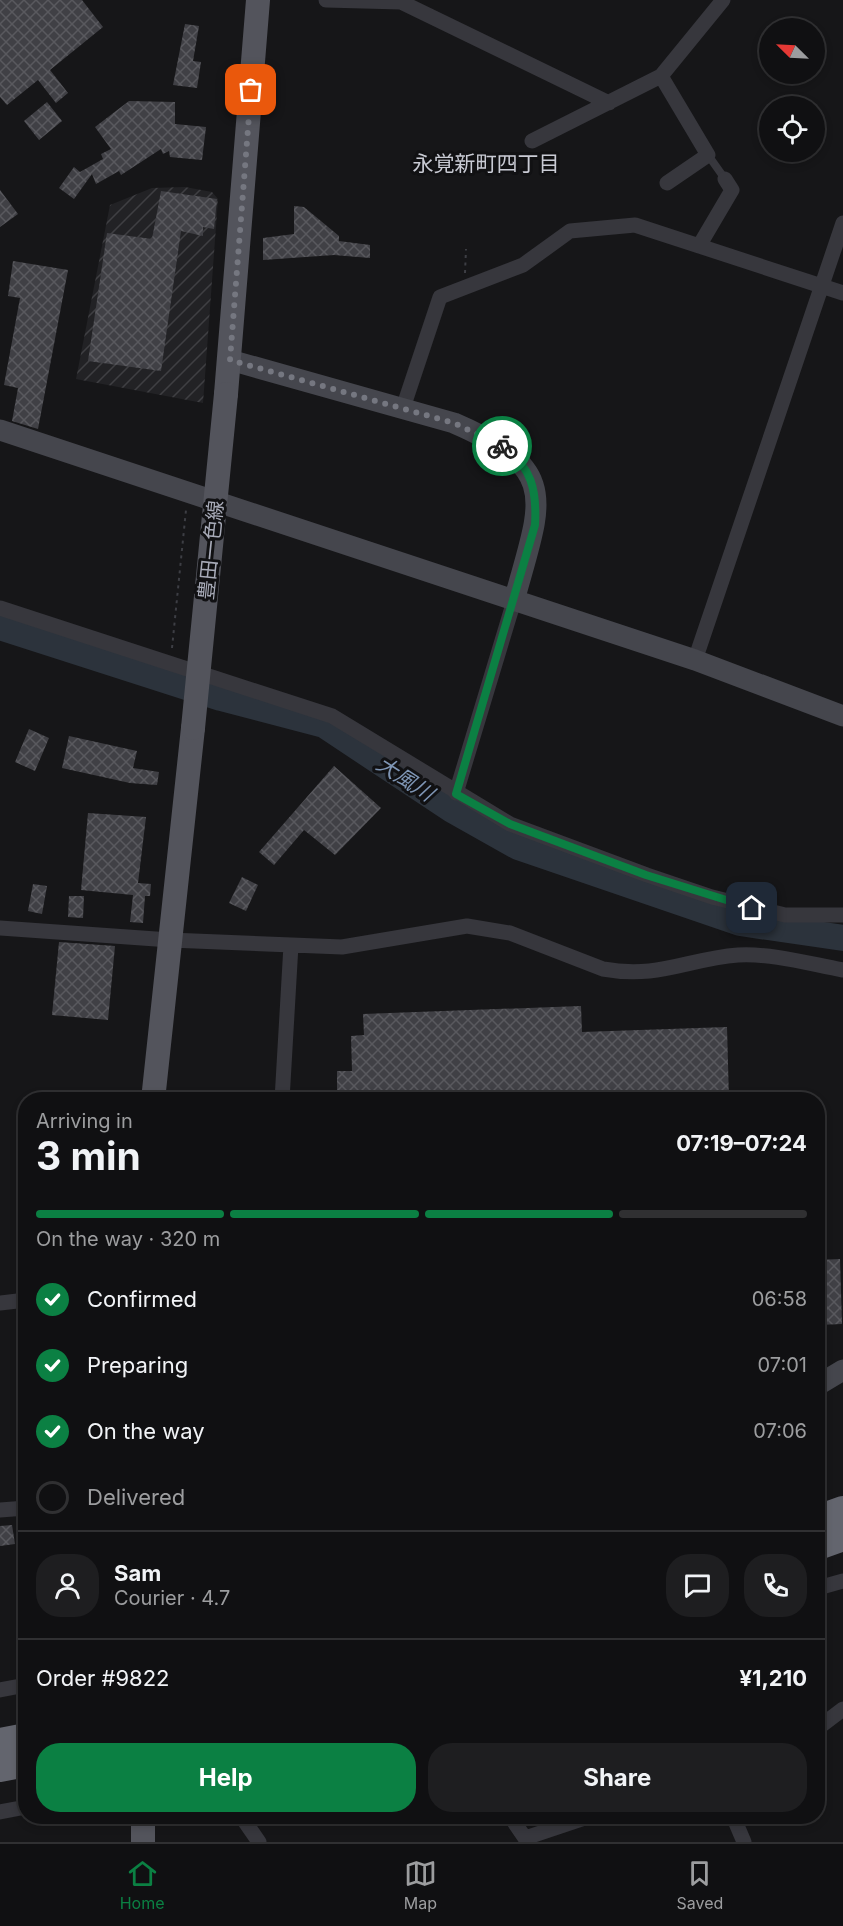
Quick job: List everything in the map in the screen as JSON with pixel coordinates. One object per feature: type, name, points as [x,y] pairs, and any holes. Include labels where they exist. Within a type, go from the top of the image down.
[{"type":"highway","points":[[825,1516],[843,1510]]},
{"type":"highway","points":[[825,1543],[843,1537]]},
{"type":"highway","points":[[0,1742],[18,1739]]},
{"type":"highway","points":[[0,1768],[18,1765]]},
{"type":"main road","name":"豊田一色線","points":[[154,1092],[230,360],[258,0]]},
{"type":"main road","points":[[143,1824],[143,1842]]},
{"type":"street","points":[[326,0],[401,2],[609,103]]},
{"type":"street","points":[[532,141],[661,76],[723,0]]},
{"type":"street","points":[[661,76],[708,155],[667,183]]},
{"type":"street","points":[[699,246],[732,190],[725,179]]},
{"type":"street","points":[[695,660],[843,223]]},
{"type":"street","points":[[403,408],[440,297],[523,265],[570,231],[635,225],[843,293]]},
{"type":"street","points":[[230,360],[454,423],[504,447],[527,469],[535,490],[535,525],[456,794]]},
{"type":"street","points":[[0,430],[695,660],[843,716]]},
{"type":"street","points":[[0,608],[332,716],[456,794],[510,824],[712,897],[785,915],[843,915]]},
{"type":"street","points":[[0,928],[170,940],[342,947],[467,926],[510,933],[603,969],[618,972],[665,971],[740,955],[769,957],[843,970]]},
{"type":"street","points":[[282,1092],[291,945]]},
{"type":"street","points":[[0,1303],[18,1301]]},
{"type":"street","points":[[825,1381],[843,1370]]},
{"type":"street","points":[[0,1510],[18,1509]]},
{"type":"street","points":[[825,1586],[843,1581]]},
{"type":"street","points":[[0,1690],[18,1687]]},
{"type":"street","points":[[825,1723],[843,1709]]},
{"type":"street","points":[[0,1812],[18,1809]]},
{"type":"street","points":[[247,1824],[259,1842]]},
{"type":"street","points":[[515,1824],[525,1838],[567,1824]]},
{"type":"street","points":[[736,1824],[744,1842]]},
{"type":"lane","points":[[708,155],[725,179]]},
{"type":"path","points":[[465,287],[466,249]]},
{"type":"path","points":[[171,663],[187,493]]},
{"type":"shaded area","points":[[185,187],[212,192],[218,199],[203,403],[76,379],[110,205],[152,188]]},
{"type":"building","points":[[0,0],[82,0],[103,27],[50,70],[68,93],[56,103],[38,80],[7,105],[0,97]]},
{"type":"building","points":[[185,24],[199,26],[193,61],[201,62],[197,88],[173,85]]},
{"type":"building","points":[[129,101],[175,102],[175,124],[206,127],[202,160],[170,157],[169,151],[163,154],[161,149],[121,175],[119,171],[96,184],[92,174],[74,199],[59,188],[74,167],[80,172],[103,159],[101,154],[111,149],[95,127]]},
{"type":"building","points":[[47,102],[62,121],[39,140],[24,121]]},
{"type":"building","points":[[0,190],[18,214],[0,227]]},
{"type":"building","points":[[161,191],[217,199],[214,229],[203,227],[203,236],[181,231],[161,371],[88,361],[107,233],[152,239]]},
{"type":"building","points":[[294,206],[304,207],[339,236],[339,241],[370,245],[370,258],[334,255],[263,260],[263,238],[294,234]]},
{"type":"building","points":[[13,261],[68,270],[38,429],[12,421],[18,388],[4,385],[20,298],[8,296]]},
{"type":"building","points":[[29,729],[49,738],[35,771],[15,762]]},
{"type":"building","points":[[69,736],[137,751],[133,768],[159,772],[157,785],[130,783],[62,768]]},
{"type":"building","points":[[334,766],[381,808],[335,855],[304,830],[274,865],[259,852]]},
{"type":"building","points":[[88,813],[146,817],[138,883],[151,884],[150,896],[145,896],[143,923],[130,922],[133,895],[81,890]]},
{"type":"building","points":[[242,877],[258,885],[246,911],[229,903]]},
{"type":"building","points":[[33,884],[47,886],[42,914],[28,911]]},
{"type":"building","points":[[69,896],[84,896],[83,918],[68,917]]},
{"type":"building","points":[[59,942],[115,946],[108,1020],[52,1015]]},
{"type":"building","points":[[581,1006],[582,1032],[727,1027],[729,1092],[337,1092],[337,1071],[352,1071],[351,1036],[364,1035],[363,1014]]},
{"type":"building","points":[[840,1259],[842,1324],[825,1325],[825,1260]]},
{"type":"building","points":[[12,1525],[15,1544],[0,1546],[0,1526]]},
{"type":"waterway","name":"大風川","points":[[0,627],[221,698],[324,725],[452,810],[518,847],[740,923],[843,938]]},
{"type":"way so far","points":[[251,90],[230,360],[454,423],[502,446]]},
{"type":"district","name":"永覚新町四丁目","points":[[486,164]]},
{"type":"route","points":[[502,446],[518,458],[533,481],[536,506],[535,525],[456,794],[510,824],[646,875],[752,908]]}]
